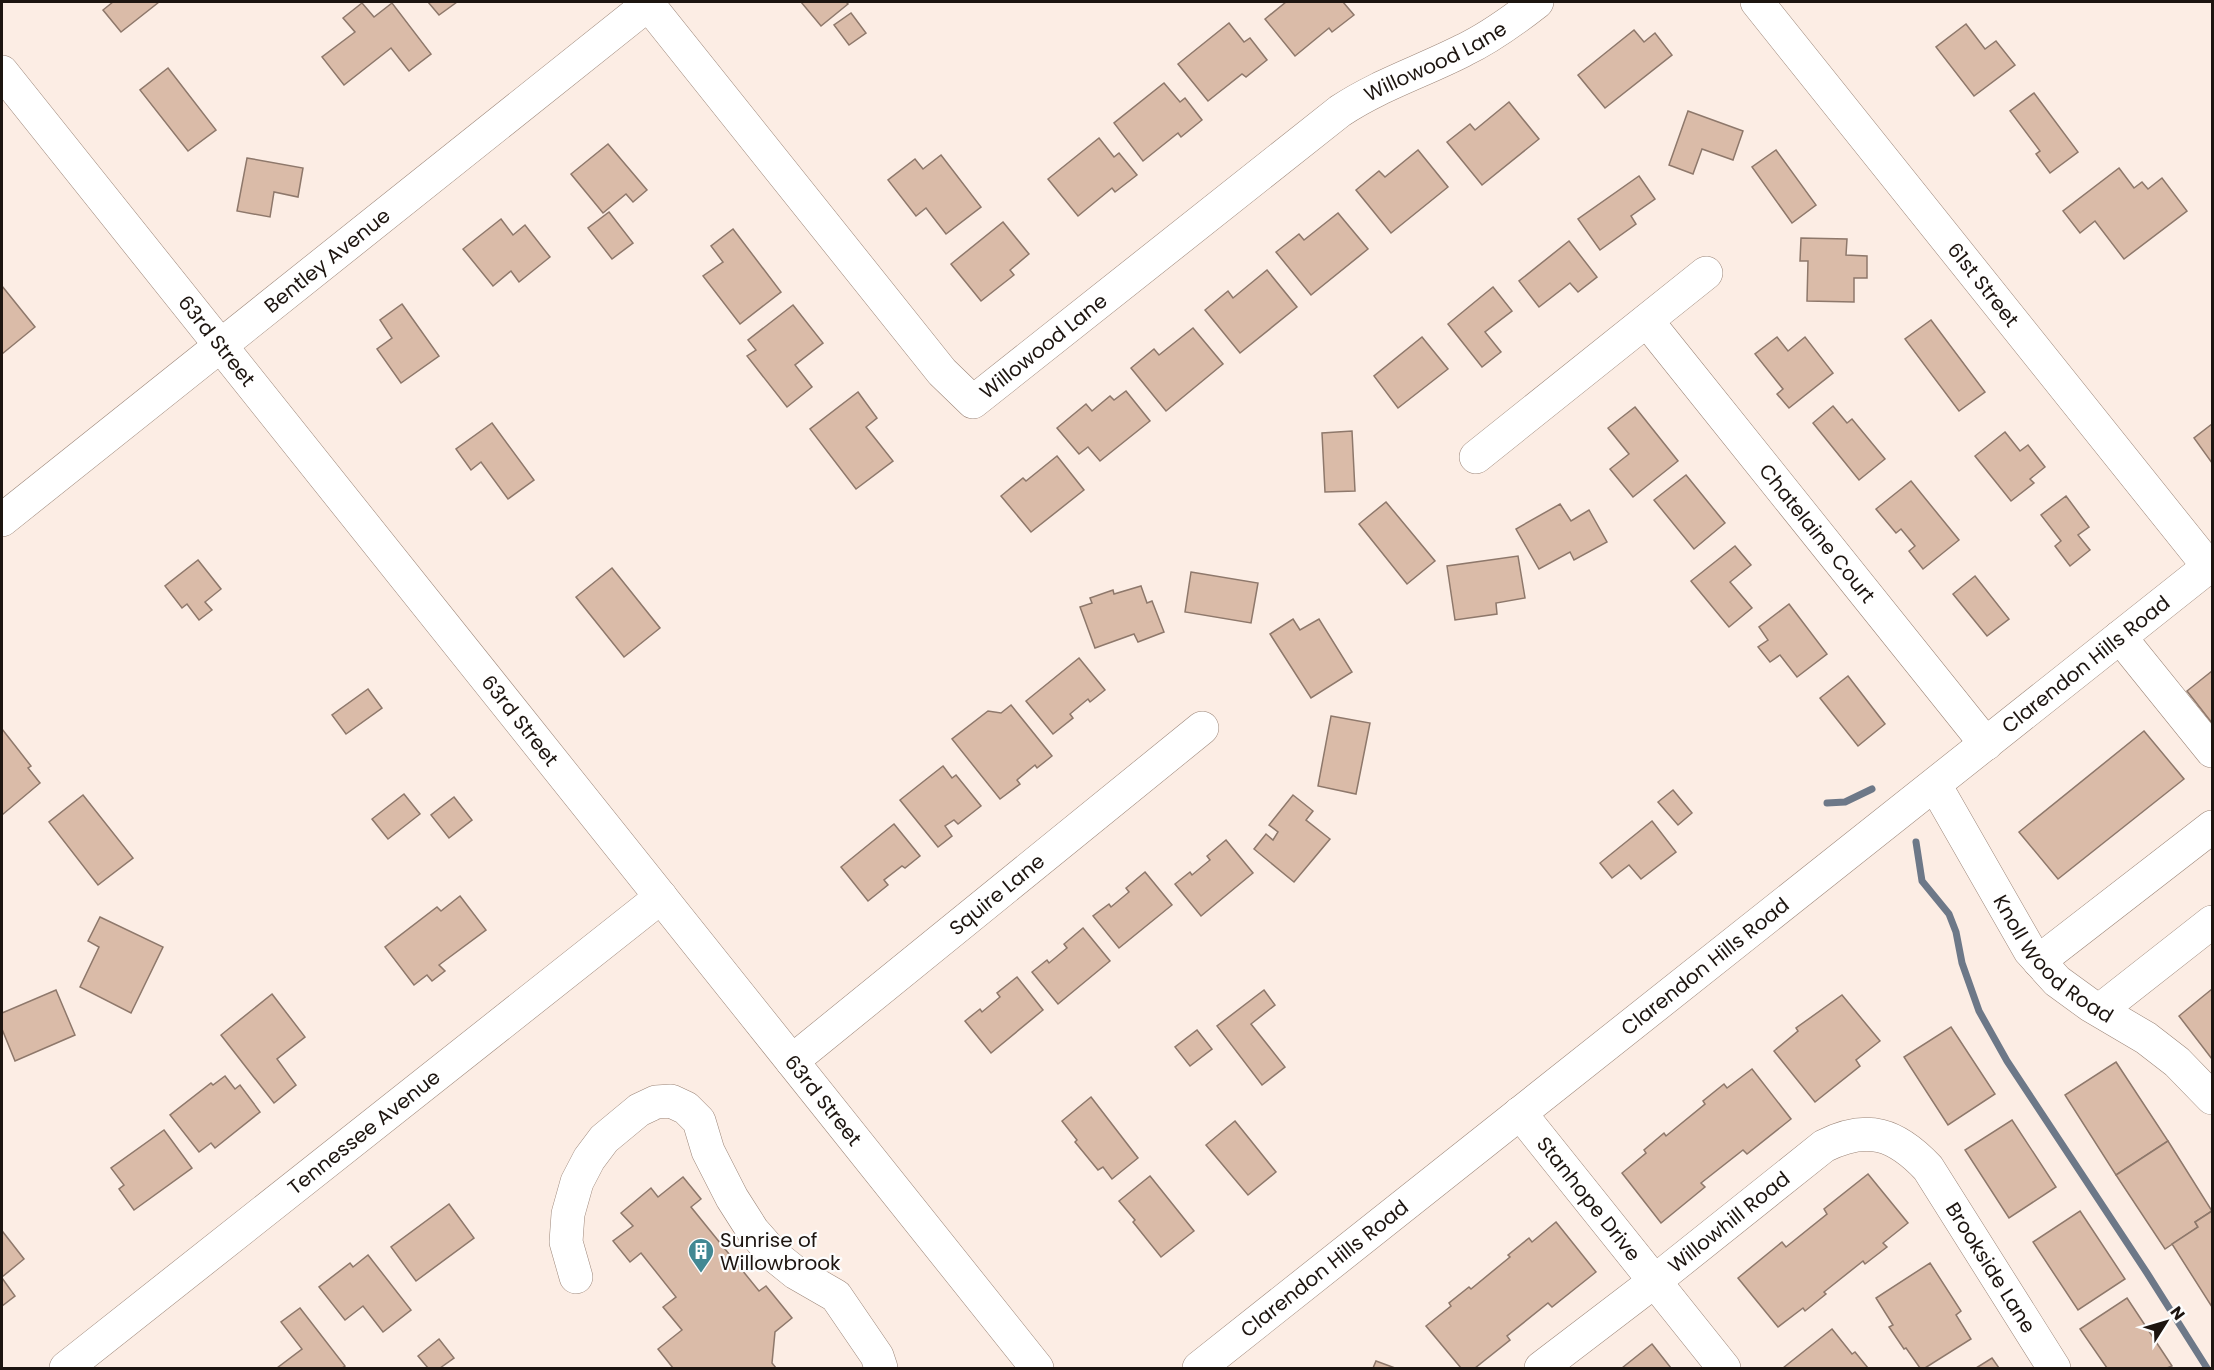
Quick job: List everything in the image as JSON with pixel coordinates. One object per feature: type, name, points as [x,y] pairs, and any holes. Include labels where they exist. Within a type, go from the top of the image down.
[{"type":"street","name":"Willowood Lane","points":[[650,3],[942,372],[973,402],[1340,111],[1380,87],[1464,50],[1494,34],[1537,2]]},
{"type":"street","name":"61st Street","points":[[1757,2],[2211,566]]},
{"type":"street","name":"Bentley Avenue","points":[[2,520],[650,3]]},
{"type":"street","name":"63rd Street","points":[[2,72],[1037,1368]]},
{"type":"street","points":[[1476,456],[1706,273]]},
{"type":"street","name":"Chatelaine Court","points":[[1647,321],[1986,744]]},
{"type":"street","name":"Clarendon Hills Road","points":[[1199,1368],[2211,566]]},
{"type":"street","points":[[2120,637],[2212,751]]},
{"type":"street","name":"Squire Lane","points":[[792,1061],[1202,728]]},
{"type":"street","name":"Knoll Wood Road","points":[[1935,784],[2030,951],[2057,981],[2100,1011],[2146,1038],[2176,1062],[2212,1098]]},
{"type":"street","points":[[2039,961],[2212,827]]},
{"type":"street","name":"Tennessee Avenue","points":[[66,1368],[661,897]]},
{"type":"street","points":[[2100,1011],[2212,922]]},
{"type":"street","points":[[576,1277],[566,1242],[568,1214],[577,1182],[585,1167],[604,1139],[639,1110],[656,1102],[671,1101],[686,1108],[699,1121],[708,1151],[732,1198],[753,1231],[776,1257],[796,1273],[836,1296],[878,1356],[881,1368]]},
{"type":"street","name":"Stanhope Drive","points":[[1520,1113],[1724,1368]]},
{"type":"street","name":"Willowhill Road","points":[[1541,1368],[1655,1281],[1824,1146],[1857,1134],[1881,1136],[1892,1139],[1912,1151],[1928,1168]]},
{"type":"street","name":"Brookside Lane","points":[[1928,1168],[2054,1368]]},
{"type":"building","points":[[113,2],[159,2],[121,32],[103,10]]},
{"type":"building","points":[[428,2],[457,2],[439,15]]},
{"type":"building","points":[[801,2],[846,2],[848,4],[821,26]]},
{"type":"building","points":[[1286,2],[1343,2],[1354,15],[1332,32],[1329,28],[1295,56],[1265,19]]},
{"type":"building","points":[[362,3],[374,17],[392,3],[431,54],[409,71],[391,48],[344,85],[322,57],[355,32],[343,18]]},
{"type":"building","points":[[851,13],[866,33],[849,45],[834,25]]},
{"type":"building","points":[[1229,23],[1244,42],[1250,38],[1267,60],[1246,77],[1242,74],[1208,101],[1178,64]]},
{"type":"building","points":[[1966,24],[1985,49],[1996,41],[2015,65],[1974,96],[1936,47]]},
{"type":"building","points":[[1634,30],[1644,42],[1655,33],[1672,55],[1605,108],[1578,75]]},
{"type":"building","points":[[168,68],[216,130],[188,151],[140,90]]},
{"type":"building","points":[[1164,83],[1180,102],[1185,98],[1202,120],[1181,137],[1178,133],[1143,161],[1114,123]]},
{"type":"building","points":[[2034,93],[2078,152],[2050,173],[2036,154],[2040,151],[2010,111]]},
{"type":"building","points":[[1509,102],[1539,139],[1482,185],[1447,142],[1470,124],[1475,130]]},
{"type":"building","points":[[1688,111],[1743,131],[1733,160],[1702,149],[1693,174],[1669,165]]},
{"type":"building","points":[[1099,138],[1114,157],[1119,153],[1137,175],[1115,192],[1112,188],[1078,216],[1048,179]]},
{"type":"building","points":[[608,144],[647,190],[633,202],[626,194],[603,213],[571,174]]},
{"type":"building","points":[[1418,150],[1448,187],[1391,233],[1356,190],[1379,171],[1385,177]]},
{"type":"building","points":[[1776,150],[1816,205],[1792,223],[1752,167]]},
{"type":"building","points":[[941,155],[981,207],[946,234],[926,208],[916,216],[888,180],[915,159],[923,169]]},
{"type":"building","points":[[247,158],[303,168],[298,197],[274,192],[270,217],[237,211]]},
{"type":"building","points":[[2119,168],[2134,188],[2142,182],[2148,189],[2162,178],[2187,211],[2124,259],[2095,221],[2080,233],[2063,211]]},
{"type":"building","points":[[1639,176],[1655,199],[1631,216],[1636,224],[1600,250],[1578,219]]},
{"type":"building","points":[[609,212],[633,243],[612,259],[588,228]]},
{"type":"building","points":[[1338,213],[1368,249],[1311,295],[1276,252],[1299,234],[1304,240]]},
{"type":"building","points":[[501,219],[513,235],[525,225],[550,257],[519,282],[511,271],[493,286],[463,249]]},
{"type":"building","points":[[1003,222],[1029,254],[1010,270],[1014,275],[981,301],[951,264]]},
{"type":"building","points":[[733,229],[781,292],[740,324],[703,276],[723,262],[711,246]]},
{"type":"building","points":[[1801,238],[1847,239],[1846,255],[1867,256],[1867,278],[1854,278],[1854,302],[1807,301],[1808,261],[1800,261]]},
{"type":"building","points":[[1569,241],[1597,277],[1578,292],[1570,283],[1539,307],[1519,281]]},
{"type":"building","points":[[1267,270],[1297,307],[1240,353],[1205,310],[1228,291],[1233,298]]},
{"type":"building","points":[[2,286],[35,327],[2,354]]},
{"type":"building","points":[[1493,287],[1512,311],[1485,332],[1501,352],[1482,367],[1448,324]]},
{"type":"building","points":[[402,304],[439,356],[401,383],[377,349],[392,338],[380,320]]},
{"type":"building","points":[[793,305],[823,343],[795,365],[812,387],[787,407],[747,356],[756,350],[748,340]]},
{"type":"building","points":[[1931,320],[1985,392],[1959,411],[1905,339]]},
{"type":"building","points":[[1193,328],[1223,364],[1166,411],[1131,368],[1154,349],[1159,355]]},
{"type":"building","points":[[1422,337],[1448,369],[1398,408],[1374,376]]},
{"type":"building","points":[[1777,337],[1788,351],[1805,337],[1833,373],[1789,408],[1777,394],[1783,389],[1755,354]]},
{"type":"building","points":[[1126,391],[1150,421],[1100,461],[1088,447],[1079,454],[1057,428],[1086,404],[1092,411],[1110,396],[1114,400]]},
{"type":"building","points":[[858,392],[877,418],[866,427],[893,461],[856,489],[810,429]]},
{"type":"building","points":[[1833,406],[1847,423],[1852,419],[1885,459],[1859,480],[1813,423]]},
{"type":"building","points":[[1635,407],[1678,461],[1633,497],[1610,469],[1629,454],[1608,428]]},
{"type":"building","points":[[492,423],[534,480],[508,499],[481,462],[471,470],[456,449]]},
{"type":"building","points":[[2212,424],[2212,463],[2194,438]]},
{"type":"building","points":[[1352,431],[1355,491],[1325,492],[1322,433]]},
{"type":"building","points":[[2005,432],[2020,451],[2028,445],[2045,467],[2030,479],[2034,483],[2011,501],[1975,456]]},
{"type":"building","points":[[1057,456],[1084,490],[1031,532],[1001,496],[1023,478],[1026,481]]},
{"type":"building","points":[[1686,475],[1725,523],[1694,549],[1654,500]]},
{"type":"building","points":[[1911,481],[1959,540],[1923,569],[1909,551],[1915,546],[1901,529],[1896,533],[1876,509]]},
{"type":"building","points":[[2066,496],[2089,527],[2078,535],[2090,550],[2070,566],[2055,546],[2061,541],[2041,515]]},
{"type":"building","points":[[1386,502],[1435,561],[1407,584],[1359,524]]},
{"type":"building","points":[[1560,504],[1571,521],[1589,510],[1607,542],[1574,560],[1570,552],[1539,569],[1516,529]]},
{"type":"building","points":[[1735,546],[1751,565],[1730,582],[1752,608],[1729,627],[1691,581]]},
{"type":"building","points":[[1518,556],[1525,598],[1496,603],[1497,614],[1455,620],[1447,566]]},
{"type":"building","points":[[198,560],[221,589],[205,602],[212,610],[199,620],[187,604],[182,608],[165,586]]},
{"type":"building","points":[[612,568],[660,628],[624,657],[576,597]]},
{"type":"building","points":[[1191,572],[1258,583],[1251,623],[1185,612]]},
{"type":"building","points":[[1975,576],[2009,619],[1987,636],[1953,594]]},
{"type":"building","points":[[1141,586],[1147,603],[1152,601],[1164,632],[1138,642],[1134,634],[1095,648],[1080,607],[1092,603],[1090,598],[1113,590],[1114,594]]},
{"type":"building","points":[[1789,604],[1827,654],[1797,677],[1780,655],[1770,662],[1758,647],[1768,640],[1759,627]]},
{"type":"building","points":[[1293,619],[1300,630],[1319,619],[1352,672],[1311,698],[1270,634]]},
{"type":"building","points":[[1079,658],[1105,690],[1090,702],[1088,699],[1070,714],[1073,718],[1053,734],[1026,701]]},
{"type":"building","points":[[2212,671],[2212,723],[2187,691]]},
{"type":"building","points":[[1848,676],[1885,724],[1858,746],[1820,698]]},
{"type":"building","points":[[368,689],[382,708],[346,734],[332,715]]},
{"type":"building","points":[[1011,705],[1052,756],[1037,768],[1035,765],[1017,780],[1020,784],[1000,799],[952,739],[988,711],[1001,713]]},
{"type":"building","points":[[1331,716],[1370,723],[1356,794],[1318,786]]},
{"type":"building","points":[[2,729],[31,766],[28,768],[40,783],[2,815]]},
{"type":"building","points":[[2144,731],[2184,779],[2058,879],[2019,832]]},
{"type":"building","points":[[943,766],[952,778],[956,775],[981,806],[958,824],[954,820],[945,826],[952,836],[938,847],[900,800]]},
{"type":"building","points":[[1673,790],[1692,813],[1678,825],[1658,802]]},
{"type":"building","points":[[404,794],[420,814],[388,839],[372,819]]},
{"type":"building","points":[[83,795],[133,858],[98,885],[49,822]]},
{"type":"building","points":[[1293,795],[1313,811],[1306,820],[1330,839],[1294,882],[1254,849],[1266,834],[1273,840],[1278,832],[1269,825]]},
{"type":"building","points":[[454,797],[472,820],[449,838],[431,815]]},
{"type":"building","points":[[1652,821],[1676,852],[1641,879],[1629,865],[1612,878],[1600,863]]},
{"type":"building","points":[[894,824],[920,856],[884,880],[888,885],[868,901],[841,867]]},
{"type":"building","points":[[1226,840],[1253,873],[1201,916],[1175,884],[1190,872],[1192,875],[1210,860],[1207,856]]},
{"type":"building","points":[[1145,872],[1172,905],[1119,948],[1093,916],[1109,904],[1111,907],[1129,892],[1126,888]]},
{"type":"building","points":[[460,896],[486,930],[439,965],[445,971],[432,981],[427,975],[414,985],[385,947],[437,907],[441,911]]},
{"type":"building","points":[[100,917],[163,947],[131,1013],[80,987],[99,947],[88,941]]},
{"type":"building","points":[[1083,928],[1110,961],[1058,1004],[1032,972],[1047,960],[1049,963],[1067,948],[1064,944]]},
{"type":"building","points":[[1017,977],[1043,1010],[991,1053],[965,1021],[980,1009],[982,1012],[1000,997],[997,993]]},
{"type":"building","points":[[2212,989],[2212,1059],[2179,1016]]},
{"type":"building","points":[[56,990],[75,1035],[15,1061],[2,1029],[2,1013]]},
{"type":"building","points":[[1264,990],[1275,1005],[1251,1024],[1285,1067],[1262,1085],[1217,1026]]},
{"type":"building","points":[[272,994],[305,1037],[277,1059],[296,1085],[274,1103],[221,1035]]},
{"type":"building","points":[[1842,995],[1880,1041],[1856,1060],[1860,1066],[1815,1102],[1774,1051],[1798,1031],[1796,1028]]},
{"type":"building","points":[[1951,1027],[1995,1094],[1948,1125],[1904,1057]]},
{"type":"building","points":[[1197,1030],[1212,1049],[1190,1066],[1175,1047]]},
{"type":"building","points":[[2116,1062],[2168,1141],[2116,1175],[2065,1095]]},
{"type":"building","points":[[1752,1069],[1791,1119],[1747,1154],[1743,1150],[1701,1183],[1705,1187],[1661,1223],[1622,1173],[1646,1153],[1644,1150],[1664,1133],[1666,1136],[1705,1104],[1703,1101],[1724,1084],[1727,1088]]},
{"type":"building","points":[[225,1076],[235,1089],[240,1085],[260,1112],[215,1148],[211,1143],[199,1152],[170,1115],[211,1083],[213,1085]]},
{"type":"building","points":[[1091,1097],[1138,1158],[1112,1179],[1103,1167],[1098,1170],[1075,1142],[1077,1140],[1062,1121]]},
{"type":"building","points":[[2012,1120],[2056,1187],[2009,1218],[1965,1150]]},
{"type":"building","points":[[1235,1121],[1276,1172],[1248,1195],[1206,1145]]},
{"type":"building","points":[[164,1130],[192,1168],[134,1210],[119,1189],[124,1185],[111,1168]]},
{"type":"building","points":[[2168,1141],[2212,1211],[2195,1222],[2198,1227],[2165,1249],[2116,1175]]},
{"type":"building","points":[[1868,1174],[1908,1223],[1883,1243],[1887,1247],[1865,1264],[1863,1261],[1824,1292],[1826,1294],[1805,1311],[1803,1308],[1778,1327],[1738,1278],[1782,1242],[1786,1247],[1827,1214],[1824,1209]]},
{"type":"building","points":[[1150,1176],[1194,1231],[1161,1257],[1119,1201]]},
{"type":"building","name":"Sunrise of Willowbrook","points":[[683,1177],[701,1199],[691,1207],[759,1291],[766,1286],[792,1318],[775,1332],[772,1363],[776,1368],[673,1368],[658,1349],[682,1330],[663,1307],[676,1297],[641,1253],[630,1262],[613,1241],[633,1226],[621,1213],[651,1188],[658,1197]]},
{"type":"building","points":[[449,1204],[474,1238],[416,1281],[391,1247]]},
{"type":"building","points":[[2080,1211],[2125,1279],[2078,1310],[2033,1242]]},
{"type":"building","points":[[2212,1211],[2212,1307],[2172,1244],[2198,1227],[2195,1222]]},
{"type":"building","points":[[1556,1222],[1596,1272],[1552,1307],[1548,1303],[1507,1336],[1510,1340],[1475,1368],[1461,1368],[1426,1326],[1451,1306],[1449,1303],[1469,1287],[1471,1289],[1529,1238],[1532,1242]]},
{"type":"building","points":[[2,1233],[24,1259],[2,1277]]},
{"type":"building","points":[[368,1255],[411,1310],[383,1332],[363,1306],[345,1320],[319,1287],[350,1263],[353,1267]]},
{"type":"building","points":[[1930,1263],[1961,1311],[1956,1315],[1971,1339],[1925,1368],[1920,1368],[1889,1327],[1893,1325],[1876,1298]]},
{"type":"building","points":[[2,1278],[15,1296],[2,1306]]},
{"type":"building","points":[[2127,1298],[2172,1366],[2167,1368],[2107,1368],[2080,1329]]},
{"type":"building","points":[[300,1308],[345,1366],[342,1368],[277,1368],[302,1349],[281,1322]]},
{"type":"building","points":[[1832,1329],[1852,1354],[1855,1352],[1868,1368],[1783,1368]]},
{"type":"building","points":[[439,1339],[454,1358],[440,1368],[428,1368],[418,1356]]},
{"type":"building","points":[[1652,1344],[1671,1368],[1622,1368]]},
{"type":"building","points":[[1992,1358],[1999,1368],[1976,1368]]},
{"type":"building","points":[[1376,1361],[1395,1368],[1373,1368]]},
{"type":"waterway","points":[[1827,803],[1845,802],[1872,789]]},
{"type":"waterway","points":[[1916,842],[1922,881],[1949,914],[1956,932],[1962,963],[1979,1011],[2007,1061],[2207,1368]]},
{"type":"place","name":"Sunrise of Willowbrook","points":[[701,1274]]}]
